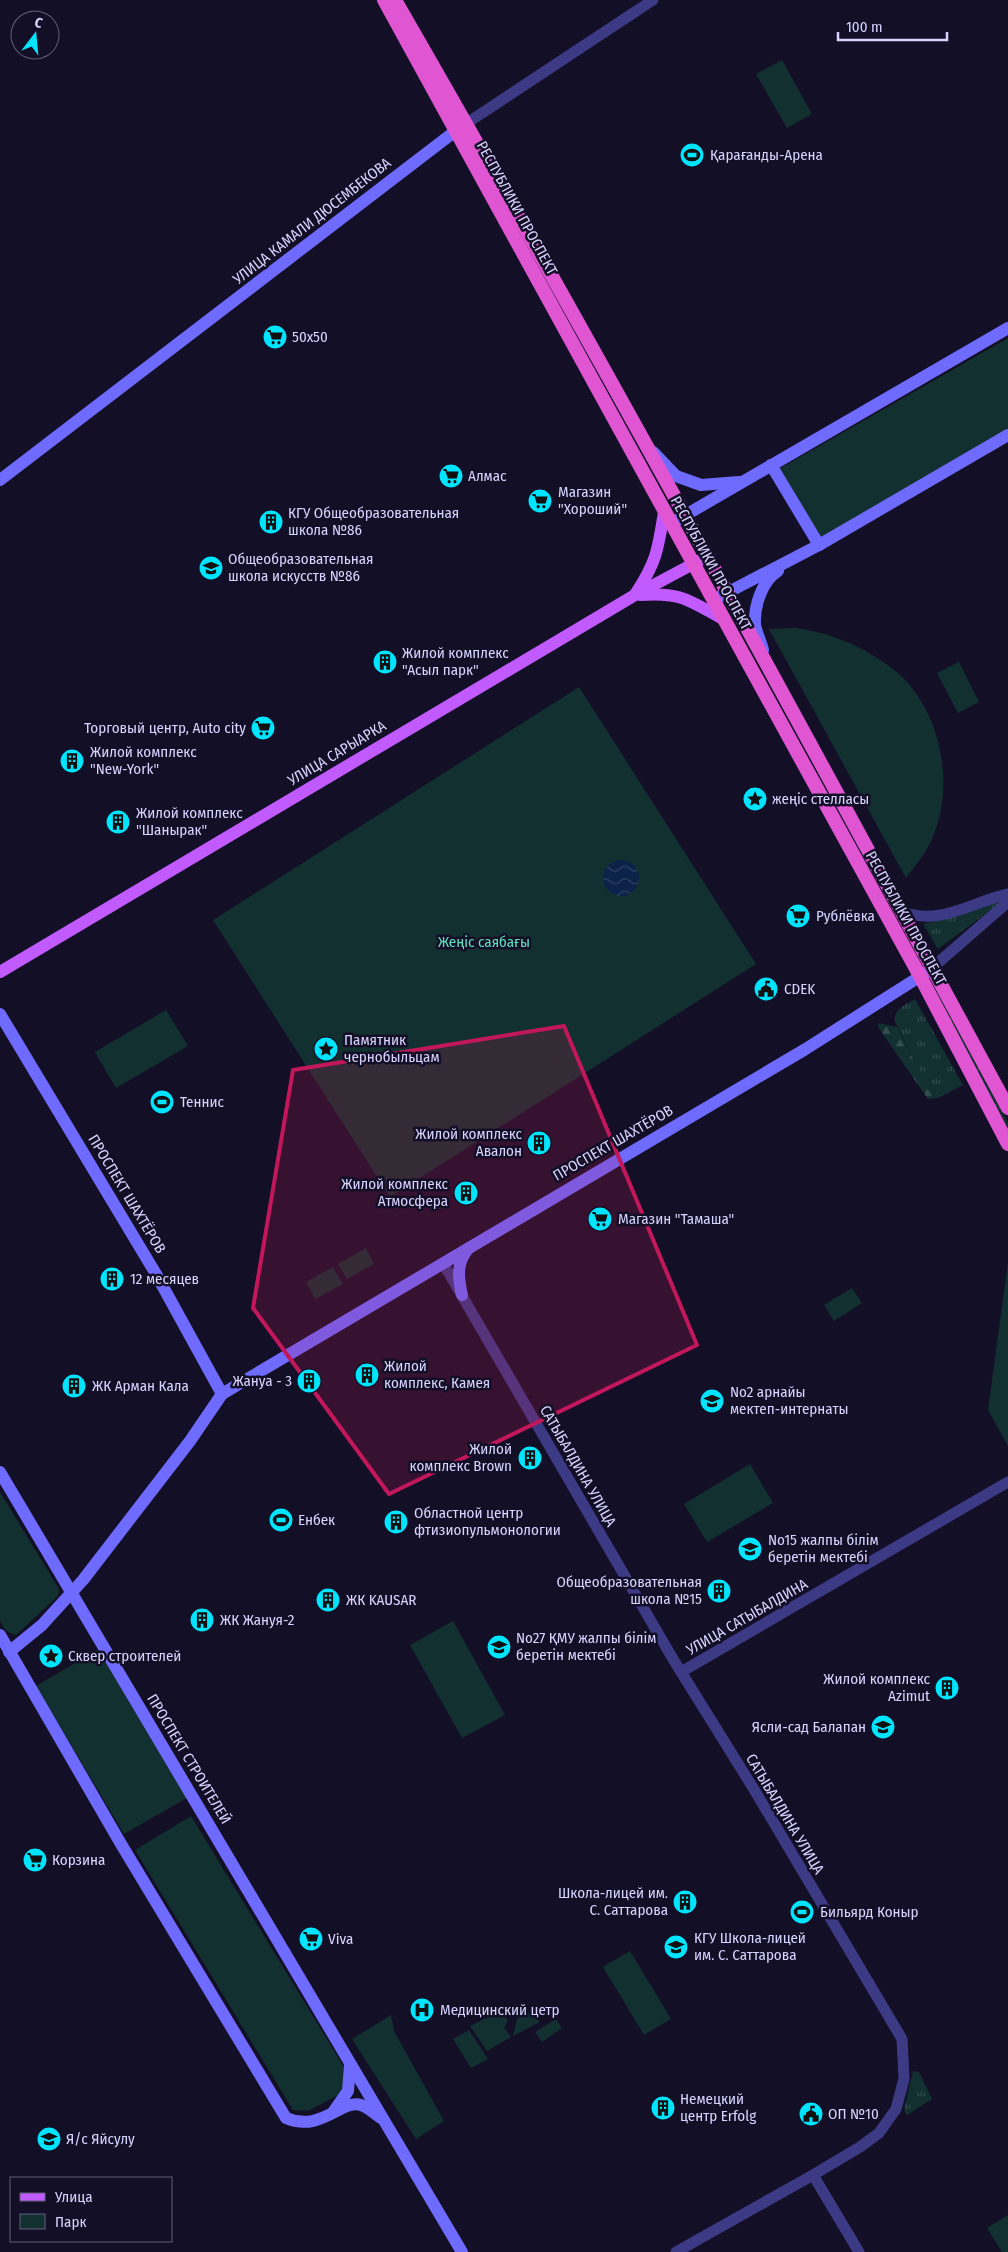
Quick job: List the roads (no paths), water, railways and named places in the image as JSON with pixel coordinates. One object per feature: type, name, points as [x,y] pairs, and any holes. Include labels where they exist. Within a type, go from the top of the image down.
[{"type":"highway","name":"РЕСПУБЛИКИ ПРОСПЕКТ","points":[[384,0],[462,127],[644,443],[1008,1108]]},
{"type":"highway","name":"РЕСПУБЛИКИ ПРОСПЕКТ","points":[[395,0],[692,564],[920,976],[1008,1144]]},
{"type":"main road","name":"УЛИЦА КАМАЛИ ДЮСЕМБЕКОВА","points":[[0,480],[462,127]]},
{"type":"main road","points":[[635,595],[652,569],[668,518],[684,516],[1008,328]]},
{"type":"main road","points":[[770,672],[755,624],[756,608],[763,588],[773,574],[814,548],[1008,435]]},
{"type":"main road","points":[[644,443],[676,476],[701,485],[744,482]]},
{"type":"main road","points":[[771,466],[814,548]]},
{"type":"main road","points":[[712,600],[814,548]]},
{"type":"main road","name":"УЛИЦА САРЫАРКА","points":[[0,972],[635,595],[706,557]]},
{"type":"main road","points":[[635,595],[665,593],[681,596],[723,619]]},
{"type":"main road","name":"ПРОСПЕКТ ШАХТЁРОВ","points":[[5,1655],[42,1625],[72,1593],[124,1529],[222,1394],[804,1050],[932,968]]},
{"type":"main road","name":"ПРОСПЕКТ ШАХТЁРОВ","points":[[0,1014],[156,1274],[222,1394]]},
{"type":"main road","points":[[462,1295],[460,1261],[471,1246]]},
{"type":"main road","name":"ПРОСПЕКТ СТРОИТЕЛЕЙ","points":[[0,1472],[462,2252]]},
{"type":"main road","name":"ПРОСПЕКТ СТРОИТЕЛЕЙ","points":[[0,1635],[5,1655],[286,2118],[296,2122],[318,2121],[352,2104],[361,2105],[385,2121]]},
{"type":"main road","points":[[330,2114],[348,2091],[350,2064]]},
{"type":"street","name":"УЛИЦА КАМАЛИ ДЮСЕМБЕКОВА","points":[[462,127],[653,0]]},
{"type":"street","points":[[900,911],[916,917],[927,918],[961,911],[1008,894]]},
{"type":"street","name":"ПРОСПЕКТ ШАХТЁРОВ","points":[[932,968],[949,951],[1008,902]]},
{"type":"street","name":"САТЫБАЛДИНА УЛИЦА","points":[[443,1263],[681,1672],[755,1790],[902,2040],[904,2080],[896,2109],[879,2133],[813,2176],[676,2252]]},
{"type":"street","name":"УЛИЦА САТЫБАЛДИНА","points":[[681,1672],[1008,1482]]},
{"type":"street","points":[[813,2176],[859,2252]]},
{"type":"water","points":[[621,860],[628,861],[634,865],[638,871],[638,885],[634,891],[628,895],[621,896],[614,895],[608,891],[604,885],[603,878],[604,871],[608,865],[614,861]]},
{"type":"place","name":"Қарағанды-Арена","points":[[692,155]]},
{"type":"place","name":"50х50","points":[[275,337]]},
{"type":"place","name":"Алмас","points":[[451,476]]},
{"type":"place","name":"Магазин \"Хороший\"","points":[[540,501]]},
{"type":"place","name":"КГУ Общеобразовательная школа №86","points":[[271,522]]},
{"type":"place","name":"Общеобразовательная школа искусств №86","points":[[211,568]]},
{"type":"place","name":"Жилой комплекс \"Асыл парк\"","points":[[385,662]]},
{"type":"place","name":"Торговый центр, Auto city","points":[[263,728]]},
{"type":"place","name":"Жилой комплекс \"New-York\"","points":[[72,761]]},
{"type":"place","name":"жеңіс стелласы","points":[[755,799]]},
{"type":"place","name":"Жилой комплекс \"Шанырак\"","points":[[118,822]]},
{"type":"place","name":"Рублёвка","points":[[798,916]]},
{"type":"place","name":"CDEK","points":[[766,989]]},
{"type":"place","name":"Памятник чернобыльцам","points":[[326,1049]]},
{"type":"place","name":"Теннис","points":[[162,1102]]},
{"type":"place","name":"Жилой комплекс Авалон","points":[[539,1143]]},
{"type":"place","name":"Жилой комплекс Атмосфера","points":[[466,1193]]},
{"type":"place","name":"Магазин \"Тамаша\"","points":[[600,1219]]},
{"type":"place","name":"12 месяцев","points":[[112,1279]]},
{"type":"place","name":"Жилой комплекс, Камея","points":[[367,1375]]},
{"type":"place","name":"Жануа - 3","points":[[309,1381]]},
{"type":"place","name":"ЖК Арман Кала","points":[[74,1386]]},
{"type":"place","name":"No2 арнайы мектеп-интернаты","points":[[712,1401]]},
{"type":"place","name":"Жилой комплекс Brown","points":[[530,1458]]},
{"type":"place","name":"Енбек","points":[[281,1520]]},
{"type":"place","name":"Областной центр фтизиопульмонологии","points":[[396,1522]]},
{"type":"place","name":"No15 жалпы білім беретін мектебі","points":[[750,1549]]},
{"type":"place","name":"Общеобразовательная школа №15","points":[[719,1591]]},
{"type":"place","name":"ЖК KAUSAR","points":[[328,1600]]},
{"type":"place","name":"ЖК Жануя-2","points":[[202,1620]]},
{"type":"place","name":"No27 ҚМУ жалпы білім беретін мектебі","points":[[499,1647]]},
{"type":"place","name":"Сквер строителей","points":[[51,1656]]},
{"type":"place","name":"Жилой комплекс Azimut","points":[[947,1688]]},
{"type":"place","name":"Ясли-сад Балапан","points":[[883,1727]]},
{"type":"place","name":"Корзина","points":[[35,1860]]},
{"type":"place","name":"Школа-лицей им. С. Саттарова","points":[[685,1902]]},
{"type":"place","name":"Бильярд Коныр","points":[[802,1912]]},
{"type":"place","name":"Viva","points":[[311,1939]]},
{"type":"place","name":"КГУ Школа-лицей им. С. Саттарова","points":[[676,1947]]},
{"type":"place","name":"Медицинский цетр","points":[[422,2010]]},
{"type":"place","name":"Немецкий центр Erfolg","points":[[663,2108]]},
{"type":"place","name":"ОП №10","points":[[811,2114]]},
{"type":"place","name":"Я/c Яйсулу","points":[[49,2139]]},
{"type":"park label","name":"Жеңіс саябағы","points":[[484,942]]}]
